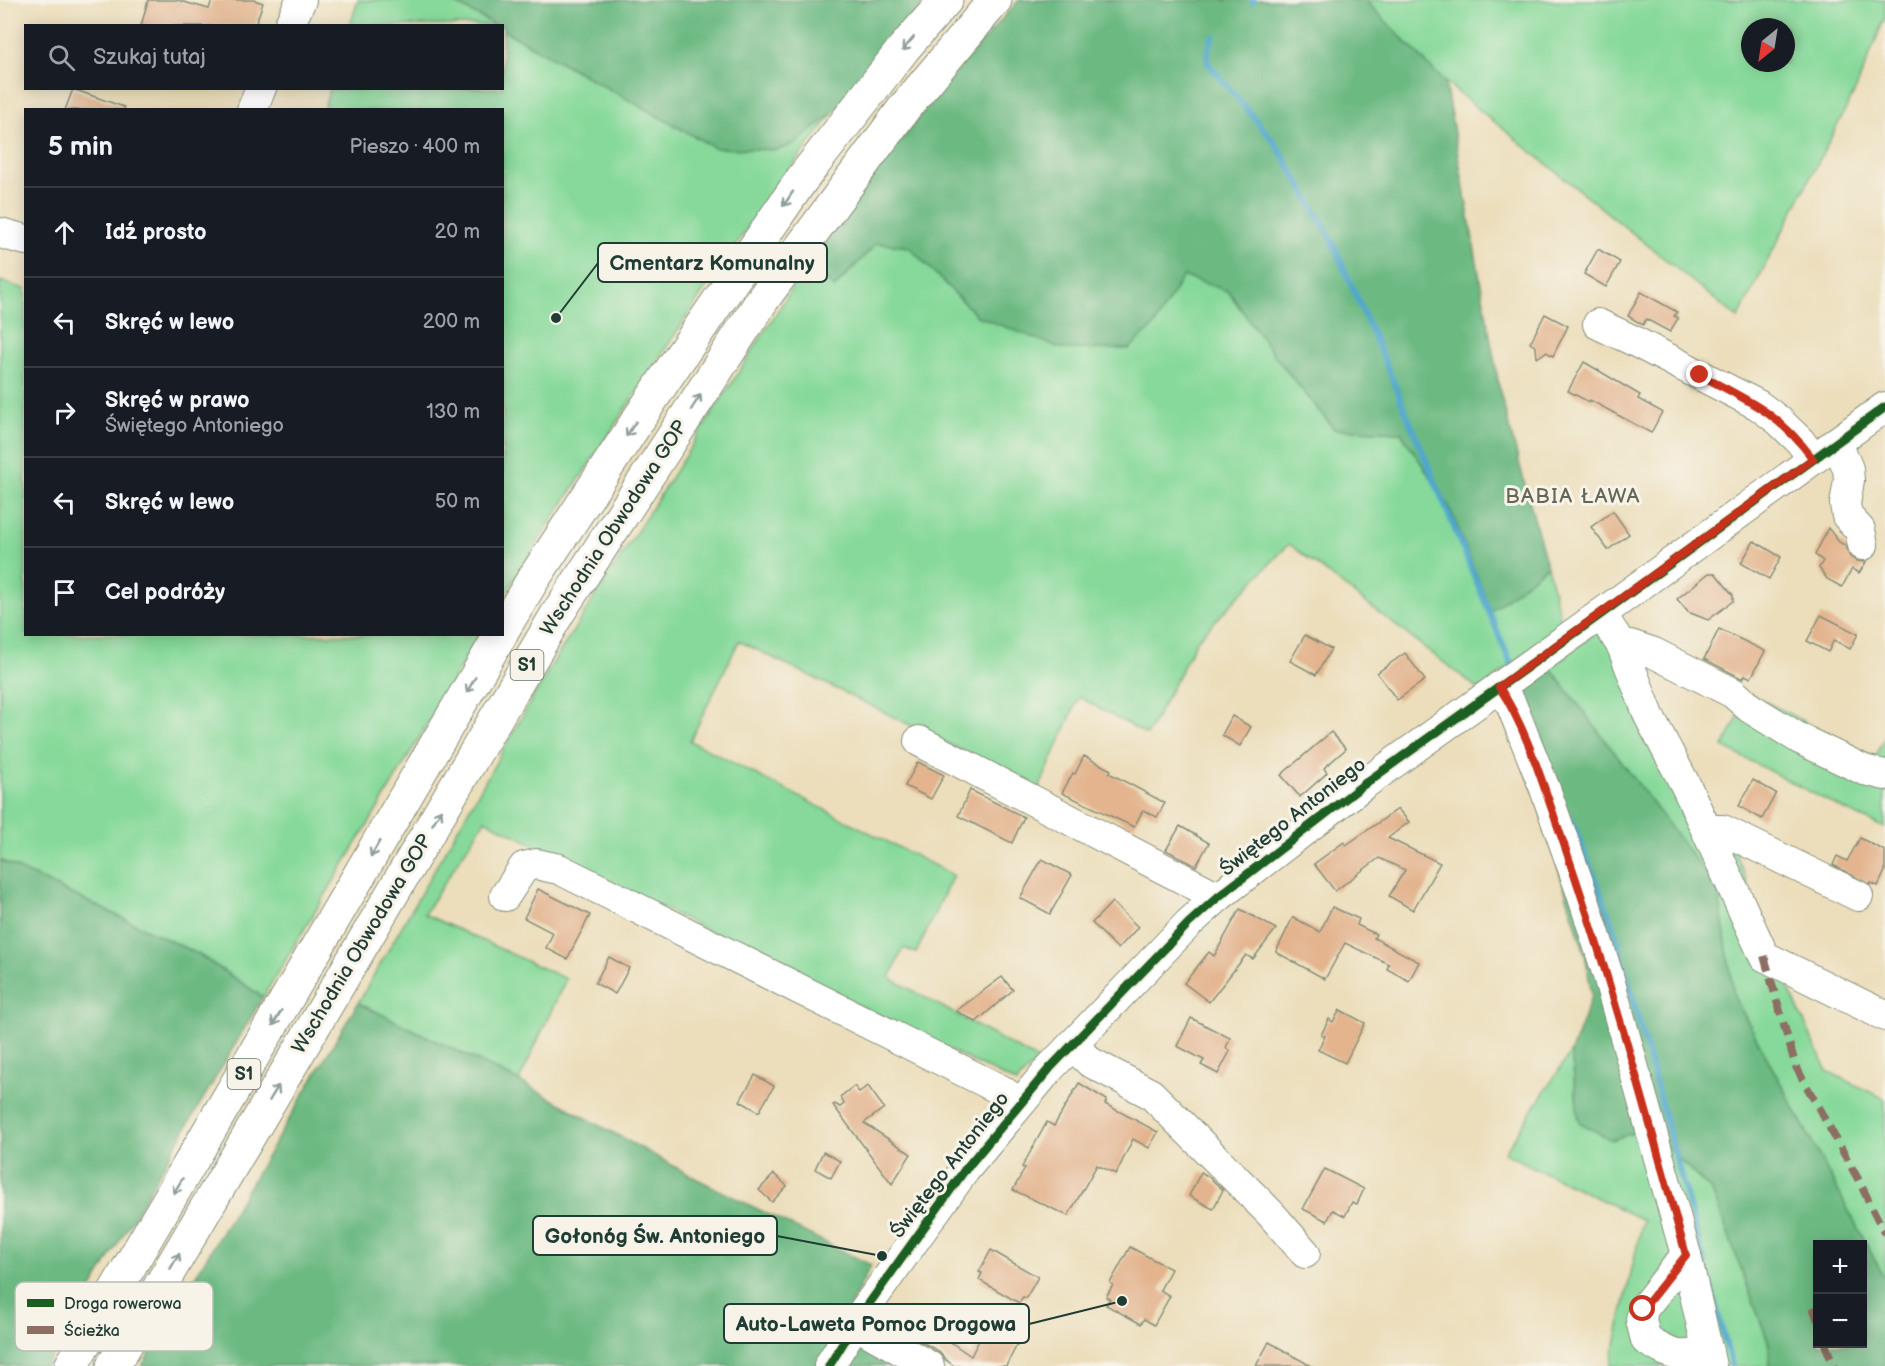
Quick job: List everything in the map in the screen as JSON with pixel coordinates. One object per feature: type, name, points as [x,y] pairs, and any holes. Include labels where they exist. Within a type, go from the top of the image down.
[{"type":"highway","name":"Wschodnia Obwodowa GOP","points":[[504,630],[532,581],[664,379],[802,179],[904,48],[946,0]]},
{"type":"highway","name":"Wschodnia Obwodowa GOP","points":[[163,1282],[564,603],[763,299],[905,107],[995,0]]},
{"type":"highway","name":"Wschodnia Obwodowa GOP","points":[[120,1282],[500,636]]},
{"type":"highway","name":"Wschodnia Obwodowa GOP","points":[[71,1366],[80,1351]]},
{"type":"highway","name":"Wschodnia Obwodowa GOP","points":[[113,1366],[122,1351]]},
{"type":"street","points":[[290,24],[301,0]]},
{"type":"street","points":[[253,108],[260,90]]},
{"type":"street","points":[[0,232],[24,239]]},
{"type":"street","points":[[1598,324],[1758,405],[1800,441],[1825,451],[1848,469],[1849,480],[1845,504],[1847,516],[1860,530],[1863,545]]},
{"type":"street","name":"Świętego Antoniego","points":[[829,1366],[855,1324],[940,1202],[1019,1103],[1189,923],[1218,897],[1363,784],[1885,407]]},
{"type":"street","points":[[1601,614],[1622,646],[1649,716],[1686,786],[1764,956],[1885,1016]]},
{"type":"street","points":[[1622,646],[1630,645],[1654,653],[1733,693],[1750,708],[1800,739],[1864,770],[1885,775]]},
{"type":"street","points":[[1499,687],[1511,704],[1545,789],[1607,972],[1686,1255],[1709,1358],[1685,1357],[1667,1353],[1646,1340],[1641,1320],[1643,1309],[1686,1255]]},
{"type":"street","points":[[919,741],[1218,897]]},
{"type":"street","points":[[1707,830],[1723,830],[1858,896]]},
{"type":"street","points":[[506,896],[524,867],[536,864],[559,869],[1001,1090],[1019,1103]]},
{"type":"street","points":[[1072,1045],[1090,1062],[1150,1094],[1271,1215],[1305,1253]]},
{"type":"street","points":[[855,1324],[929,1366]]},
{"type":"green space","points":[[358,0],[449,0],[493,24],[351,24]]},
{"type":"green space","points":[[449,0],[927,0],[834,112],[796,143],[778,150],[715,148],[504,31],[504,24],[493,24]]},
{"type":"green space","points":[[1019,0],[1365,0],[1445,82],[1500,392],[1547,566],[1491,611],[1449,506],[1401,432],[1334,429],[1274,355],[1228,291],[1183,276],[1154,326],[1129,349],[1063,349],[977,316],[909,247],[877,243],[834,288],[809,262],[941,88]]},
{"type":"green space","points":[[1365,0],[1885,0],[1885,17],[1856,89],[1738,318],[1445,82]]},
{"type":"green space","points":[[504,31],[715,148],[796,143],[834,112],[789,170],[713,277],[504,595],[504,108],[324,108],[330,90],[504,90]]},
{"type":"green space","points":[[877,243],[909,247],[977,316],[1154,326],[1183,276],[1228,291],[1274,355],[1334,429],[1401,432],[1449,506],[1491,610],[1547,566],[1562,624],[1480,690],[1289,544],[1197,640],[1147,735],[1079,697],[1038,791],[969,754],[739,641],[690,741],[953,875],[916,953],[903,948],[890,978],[1038,1060],[1016,1083],[485,820],[424,914],[566,979],[519,1081],[358,1003],[554,661],[809,262],[834,288]]},
{"type":"green space","points":[[0,281],[24,289],[24,636],[478,636],[380,805],[263,997],[198,954],[0,860]]},
{"type":"green space","points":[[1612,621],[1630,645],[1713,816],[1731,840],[1782,974],[1827,1071],[1885,1099],[1885,1279],[1867,1245],[1867,1240],[1864,1240],[1734,996],[1718,890],[1550,667]]},
{"type":"green space","points":[[1550,667],[1718,890],[1734,996],[1864,1240],[1813,1240],[1813,1348],[1867,1348],[1867,1245],[1885,1279],[1885,1366],[1770,1366],[1769,1344],[1712,1191],[1647,1129],[1611,1140],[1579,1122],[1571,1052],[1592,996],[1585,954],[1535,794],[1499,703]]},
{"type":"green space","points":[[1750,694],[1875,758],[1885,737],[1885,828],[1723,747]]},
{"type":"green space","points":[[0,860],[198,954],[263,997],[95,1282],[15,1282],[15,1351],[55,1351],[46,1366],[0,1366]]},
{"type":"green space","points":[[358,1003],[519,1081],[697,1179],[871,1265],[832,1342],[817,1366],[142,1366],[151,1351],[213,1351],[213,1282],[192,1282]]},
{"type":"green space","points":[[1571,1052],[1579,1122],[1647,1129],[1712,1191],[1769,1344],[1770,1366],[1610,1366],[1643,1220],[1504,1153]]},
{"type":"green space","points":[[867,1326],[879,1330],[947,1366],[842,1366]]},
{"type":"building","points":[[148,0],[177,0],[209,9],[212,0],[254,0],[263,3],[256,24],[142,24]]},
{"type":"building","points":[[73,90],[124,107],[124,108],[66,108]]},
{"type":"building","points":[[1598,249],[1620,262],[1606,287],[1584,274]]},
{"type":"building","points":[[1641,292],[1677,312],[1674,316],[1678,318],[1670,332],[1646,319],[1643,325],[1628,316]]},
{"type":"building","points":[[1545,314],[1568,326],[1553,356],[1546,352],[1537,358],[1536,347],[1530,343]]},
{"type":"building","points":[[1584,362],[1640,395],[1638,399],[1662,412],[1651,433],[1590,400],[1589,402],[1568,391]]},
{"type":"building","points":[[1613,511],[1629,534],[1608,550],[1591,527]]},
{"type":"building","points":[[1828,528],[1839,542],[1846,546],[1850,557],[1866,562],[1859,573],[1852,569],[1842,587],[1827,579],[1819,568],[1823,561],[1815,555]]},
{"type":"building","points":[[1754,541],[1781,557],[1769,579],[1741,563]]},
{"type":"building","points":[[1709,573],[1715,573],[1733,595],[1733,601],[1708,620],[1688,612],[1677,599]]},
{"type":"building","points":[[1821,615],[1858,634],[1850,649],[1834,640],[1828,652],[1807,641]]},
{"type":"building","points":[[1719,629],[1765,651],[1751,678],[1745,675],[1743,679],[1704,659]]},
{"type":"building","points":[[1305,635],[1331,649],[1316,675],[1290,661]]},
{"type":"building","points":[[1405,653],[1425,680],[1397,700],[1377,673]]},
{"type":"building","points":[[1232,716],[1251,727],[1240,746],[1222,735]]},
{"type":"building","points":[[1331,732],[1346,749],[1324,768],[1327,773],[1300,797],[1281,775]]},
{"type":"building","points":[[1084,756],[1111,770],[1109,773],[1165,803],[1157,817],[1143,810],[1134,827],[1062,793]]},
{"type":"building","points":[[918,762],[944,775],[931,799],[905,786]]},
{"type":"building","points":[[1753,780],[1776,793],[1762,819],[1739,806]]},
{"type":"building","points":[[970,790],[1024,817],[1012,843],[958,816]]},
{"type":"building","points":[[1398,809],[1409,822],[1388,838],[1440,863],[1413,910],[1389,896],[1405,870],[1379,858],[1335,891],[1314,864],[1344,842],[1346,845]]},
{"type":"building","points":[[1180,826],[1209,843],[1196,866],[1166,850]]},
{"type":"building","points":[[1860,838],[1885,851],[1885,871],[1878,886],[1871,883],[1870,885],[1833,865],[1837,856],[1847,861]]},
{"type":"building","points":[[1042,859],[1072,875],[1050,914],[1020,898]]},
{"type":"building","points":[[538,889],[590,915],[567,959],[546,948],[553,933],[524,918]]},
{"type":"building","points":[[1112,902],[1138,927],[1118,949],[1092,923]]},
{"type":"building","points":[[1332,907],[1359,919],[1357,925],[1376,934],[1374,938],[1419,962],[1409,981],[1387,969],[1389,964],[1345,943],[1325,979],[1276,952],[1293,917],[1320,932]]},
{"type":"building","points":[[1240,909],[1276,929],[1253,959],[1246,955],[1209,1002],[1184,983],[1209,952],[1214,956]]},
{"type":"building","points":[[609,957],[629,968],[615,994],[595,983]]},
{"type":"building","points":[[1002,977],[1013,990],[976,1022],[956,1011]]},
{"type":"building","points":[[1340,1010],[1365,1023],[1345,1063],[1318,1050],[1325,1036],[1321,1035],[1329,1019],[1333,1022]]},
{"type":"building","points":[[1191,1018],[1230,1038],[1226,1048],[1230,1051],[1218,1074],[1201,1065],[1204,1060],[1177,1046]]},
{"type":"building","points":[[755,1075],[774,1086],[759,1112],[740,1101]]},
{"type":"building","points":[[1079,1083],[1107,1100],[1105,1104],[1158,1132],[1149,1148],[1133,1139],[1116,1174],[1097,1165],[1068,1216],[1013,1190],[1025,1168],[1022,1167],[1047,1122],[1054,1126]]},
{"type":"building","points":[[854,1086],[859,1092],[868,1086],[884,1108],[864,1123],[911,1154],[892,1184],[833,1105],[840,1107],[844,1104],[840,1097]]},
{"type":"building","points":[[823,1152],[840,1161],[831,1178],[815,1169]]},
{"type":"building","points":[[1325,1169],[1364,1189],[1357,1204],[1352,1202],[1345,1216],[1333,1210],[1327,1221],[1303,1209]]},
{"type":"building","points":[[1201,1172],[1223,1190],[1213,1209],[1189,1196]]},
{"type":"building","points":[[774,1174],[787,1186],[772,1202],[759,1190]]},
{"type":"building","points":[[1130,1247],[1171,1269],[1160,1290],[1170,1296],[1154,1325],[1144,1319],[1141,1324],[1106,1305],[1110,1299],[1106,1297],[1113,1285],[1110,1283]]},
{"type":"building","points":[[991,1250],[1038,1277],[1026,1298],[1023,1297],[1019,1303],[979,1280],[982,1273],[979,1272]]},
{"type":"building","points":[[906,1312],[971,1356],[988,1323],[1020,1339],[1006,1366],[954,1366],[938,1351],[896,1327]]},
{"type":"building","points":[[1269,1342],[1311,1366],[1256,1366]]},
{"type":"waterway","points":[[1213,36],[1207,53],[1208,63],[1276,144],[1329,234],[1511,664]]},
{"type":"waterway","points":[[1571,818],[1614,928],[1732,1366]]},
{"type":"marked path","points":[[1764,956],[1796,1067],[1858,1179],[1885,1234]]},
{"type":"marked path","points":[[1827,1348],[1834,1366]]},
{"type":"cycle path","points":[[829,1366],[858,1319],[964,1171],[1050,1068],[1189,923],[1218,897],[1363,785],[1885,407]]},
{"type":"place","name":"Cmentarz Komunalny","points":[[556,318]]},
{"type":"place","name":"Gołonóg Św. Antoniego","points":[[882,1256]]},
{"type":"place","name":"Auto-Laweta Pomoc Drogowa","points":[[1122,1301]]},
{"type":"district","name":"BABIA ŁAWA","points":[[1573,496]]},
{"type":"route","points":[[1643,1309],[1686,1255],[1607,972],[1581,891],[1545,789],[1511,704],[1499,687],[1813,459],[1800,441],[1768,412],[1700,375]]}]
